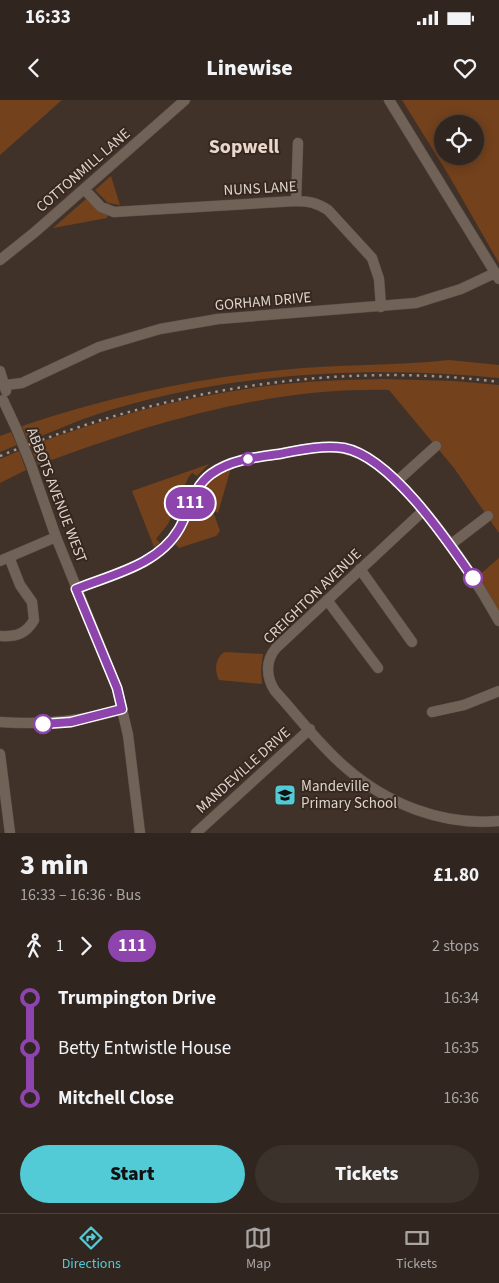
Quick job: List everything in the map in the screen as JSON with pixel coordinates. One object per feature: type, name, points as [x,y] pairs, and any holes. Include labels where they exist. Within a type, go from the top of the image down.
[{"type":"street","name":"COTTONMILL LANE","points":[[0,260],[185,100]]},
{"type":"street","points":[[389,100],[497,276]]},
{"type":"street","points":[[296,201],[298,144]]},
{"type":"street","name":"NUNS LANE","points":[[84,189],[101,207],[114,212],[311,201],[328,210],[372,258],[379,279],[381,307]]},
{"type":"street","name":"GORHAM DRIVE","points":[[6,386],[18,384],[99,347],[160,329],[218,318],[416,303],[497,276]]},
{"type":"street","points":[[0,371],[6,386],[1,400]]},
{"type":"street","name":"ABBOTS AVENUE WEST","points":[[1,400],[17,430],[76,589],[117,688],[122,709],[140,833]]},
{"type":"street","points":[[396,482],[436,446]]},
{"type":"street","points":[[76,589],[154,557],[174,537],[194,494],[205,479],[220,468],[240,461],[322,447],[345,449],[365,458],[396,482],[423,511],[450,545],[499,621]]},
{"type":"street","name":"CREIGHTON AVENUE","points":[[423,511],[276,648],[272,653],[268,669],[270,684],[343,766],[380,793],[401,804],[444,818],[499,821]]},
{"type":"street","points":[[450,545],[488,516]]},
{"type":"street","points":[[0,636],[18,635],[25,632],[34,620],[32,602],[4,559],[56,537]]},
{"type":"street","points":[[360,569],[412,642]]},
{"type":"street","points":[[327,600],[378,668]]},
{"type":"street","points":[[432,712],[464,705],[499,691]]},
{"type":"street","points":[[0,722],[36,725],[71,722],[122,709]]},
{"type":"street","name":"MANDEVILLE DRIVE","points":[[196,833],[310,729]]},
{"type":"street","points":[[0,754],[10,833]]},
{"type":"shaded area","points":[[0,100],[62,100],[0,155]]},
{"type":"shaded area","points":[[402,100],[499,100],[499,263],[442,165],[484,165],[484,115],[434,115],[434,151]]},
{"type":"shaded area","points":[[111,176],[120,205],[108,203],[95,190]]},
{"type":"shaded area","points":[[86,199],[108,213],[107,218],[53,228]]},
{"type":"shaded area","points":[[449,360],[499,365],[499,378],[397,372],[294,376],[191,390],[141,401],[92,416],[28,441],[22,426],[86,406],[150,390],[215,378],[303,368]]},
{"type":"shaded area","points":[[382,379],[454,381],[499,385],[499,533],[454,468],[389,390],[344,391],[254,401],[166,422],[38,465],[30,446],[117,417],[237,390],[296,383]]},
{"type":"shaded area","points":[[11,432],[17,445],[0,452],[0,436]]},
{"type":"shaded area","points":[[19,451],[26,470],[0,483],[0,459]]},
{"type":"shaded area","points":[[209,464],[197,476],[192,473],[188,478],[168,524],[156,539],[160,543],[154,547],[132,491]]},
{"type":"shaded area","points":[[231,468],[218,513],[196,502],[202,490],[210,481]]},
{"type":"shaded area","points":[[193,506],[214,514],[220,531],[216,536],[179,548],[174,543]]},
{"type":"shaded area","points":[[499,558],[499,613],[477,577]]},
{"type":"shaded area","points":[[225,652],[263,654],[262,684],[219,680],[216,673],[216,664],[219,657]]},
{"type":"railway","points":[[0,456],[120,414],[182,399],[245,387],[308,379],[372,375],[435,376],[499,382]]},
{"type":"bus line","name":"111","points":[[43,724],[71,722],[122,709],[117,688],[76,589],[154,557],[174,537],[183,522],[194,494],[205,479],[220,468],[240,461],[322,447],[354,451],[376,465],[408,494],[436,526],[473,578]]},
{"type":"place","name":"Mandeville Primary School","points":[[285,795]]},
{"type":"district","name":"Sopwell","points":[[244,146]]}]
